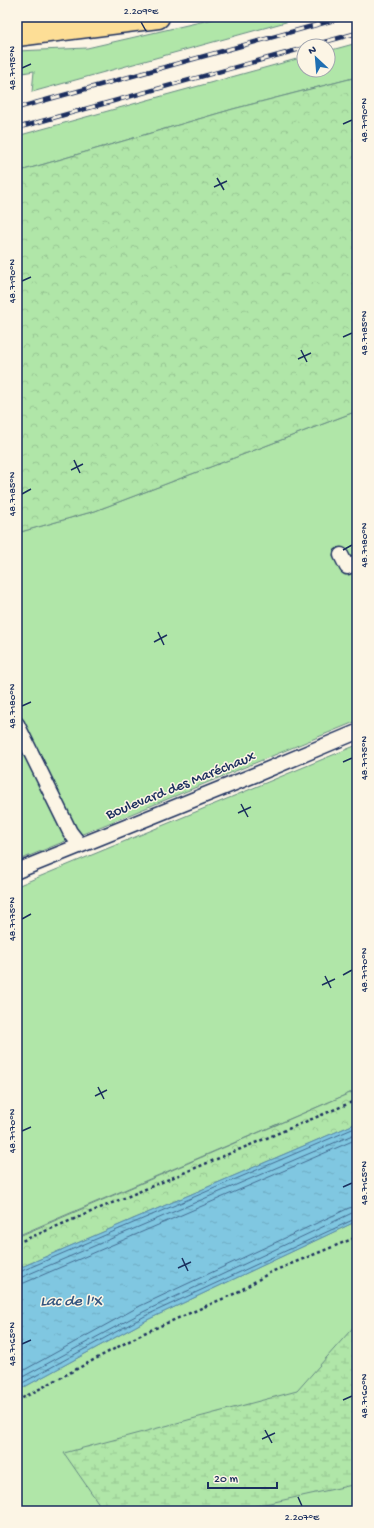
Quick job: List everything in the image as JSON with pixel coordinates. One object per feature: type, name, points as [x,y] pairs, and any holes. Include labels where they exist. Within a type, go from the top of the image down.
[{"type":"main road","points":[[17,18],[152,18]]},
{"type":"main road","points":[[17,35],[152,18]]},
{"type":"lane","points":[[341,555],[347,567],[357,563]]},
{"type":"lane","points":[[17,724],[70,832],[80,845]]},
{"type":"lane","name":"Boulevard des Maréchaux","points":[[17,871],[357,732]]},
{"type":"path","points":[[17,1243],[357,1100]]},
{"type":"path","points":[[17,1401],[144,1333],[236,1293],[271,1272],[357,1237]]},
{"type":"green space","points":[[222,17],[304,17],[32,92],[34,71],[17,74],[17,51],[87,48]]},
{"type":"green space","points":[[357,43],[357,77],[233,109],[17,172],[17,136],[296,59],[296,78],[336,78],[336,49]]},
{"type":"green space","points":[[357,77],[357,411],[95,511],[17,533],[17,172],[233,109]]},
{"type":"green space","points":[[357,411],[357,721],[17,861],[17,533],[95,511]]},
{"type":"green space","points":[[357,745],[357,1090],[17,1236],[17,886]]},
{"type":"green space","points":[[357,1090],[357,1123],[17,1269],[17,1237]]},
{"type":"green space","points":[[357,1221],[357,1511],[17,1511],[17,1391],[147,1320]]},
{"type":"green space","points":[[357,1323],[357,1484],[233,1511],[104,1511],[64,1453],[297,1391]]},
{"type":"water","name":"Lac de l'X","points":[[357,1123],[357,1221],[147,1320],[17,1391],[17,1269]]},
{"type":"railway","points":[[17,108],[345,17]]},
{"type":"railway","points":[[336,39],[357,33]]},
{"type":"railway","points":[[17,128],[296,50]]}]
